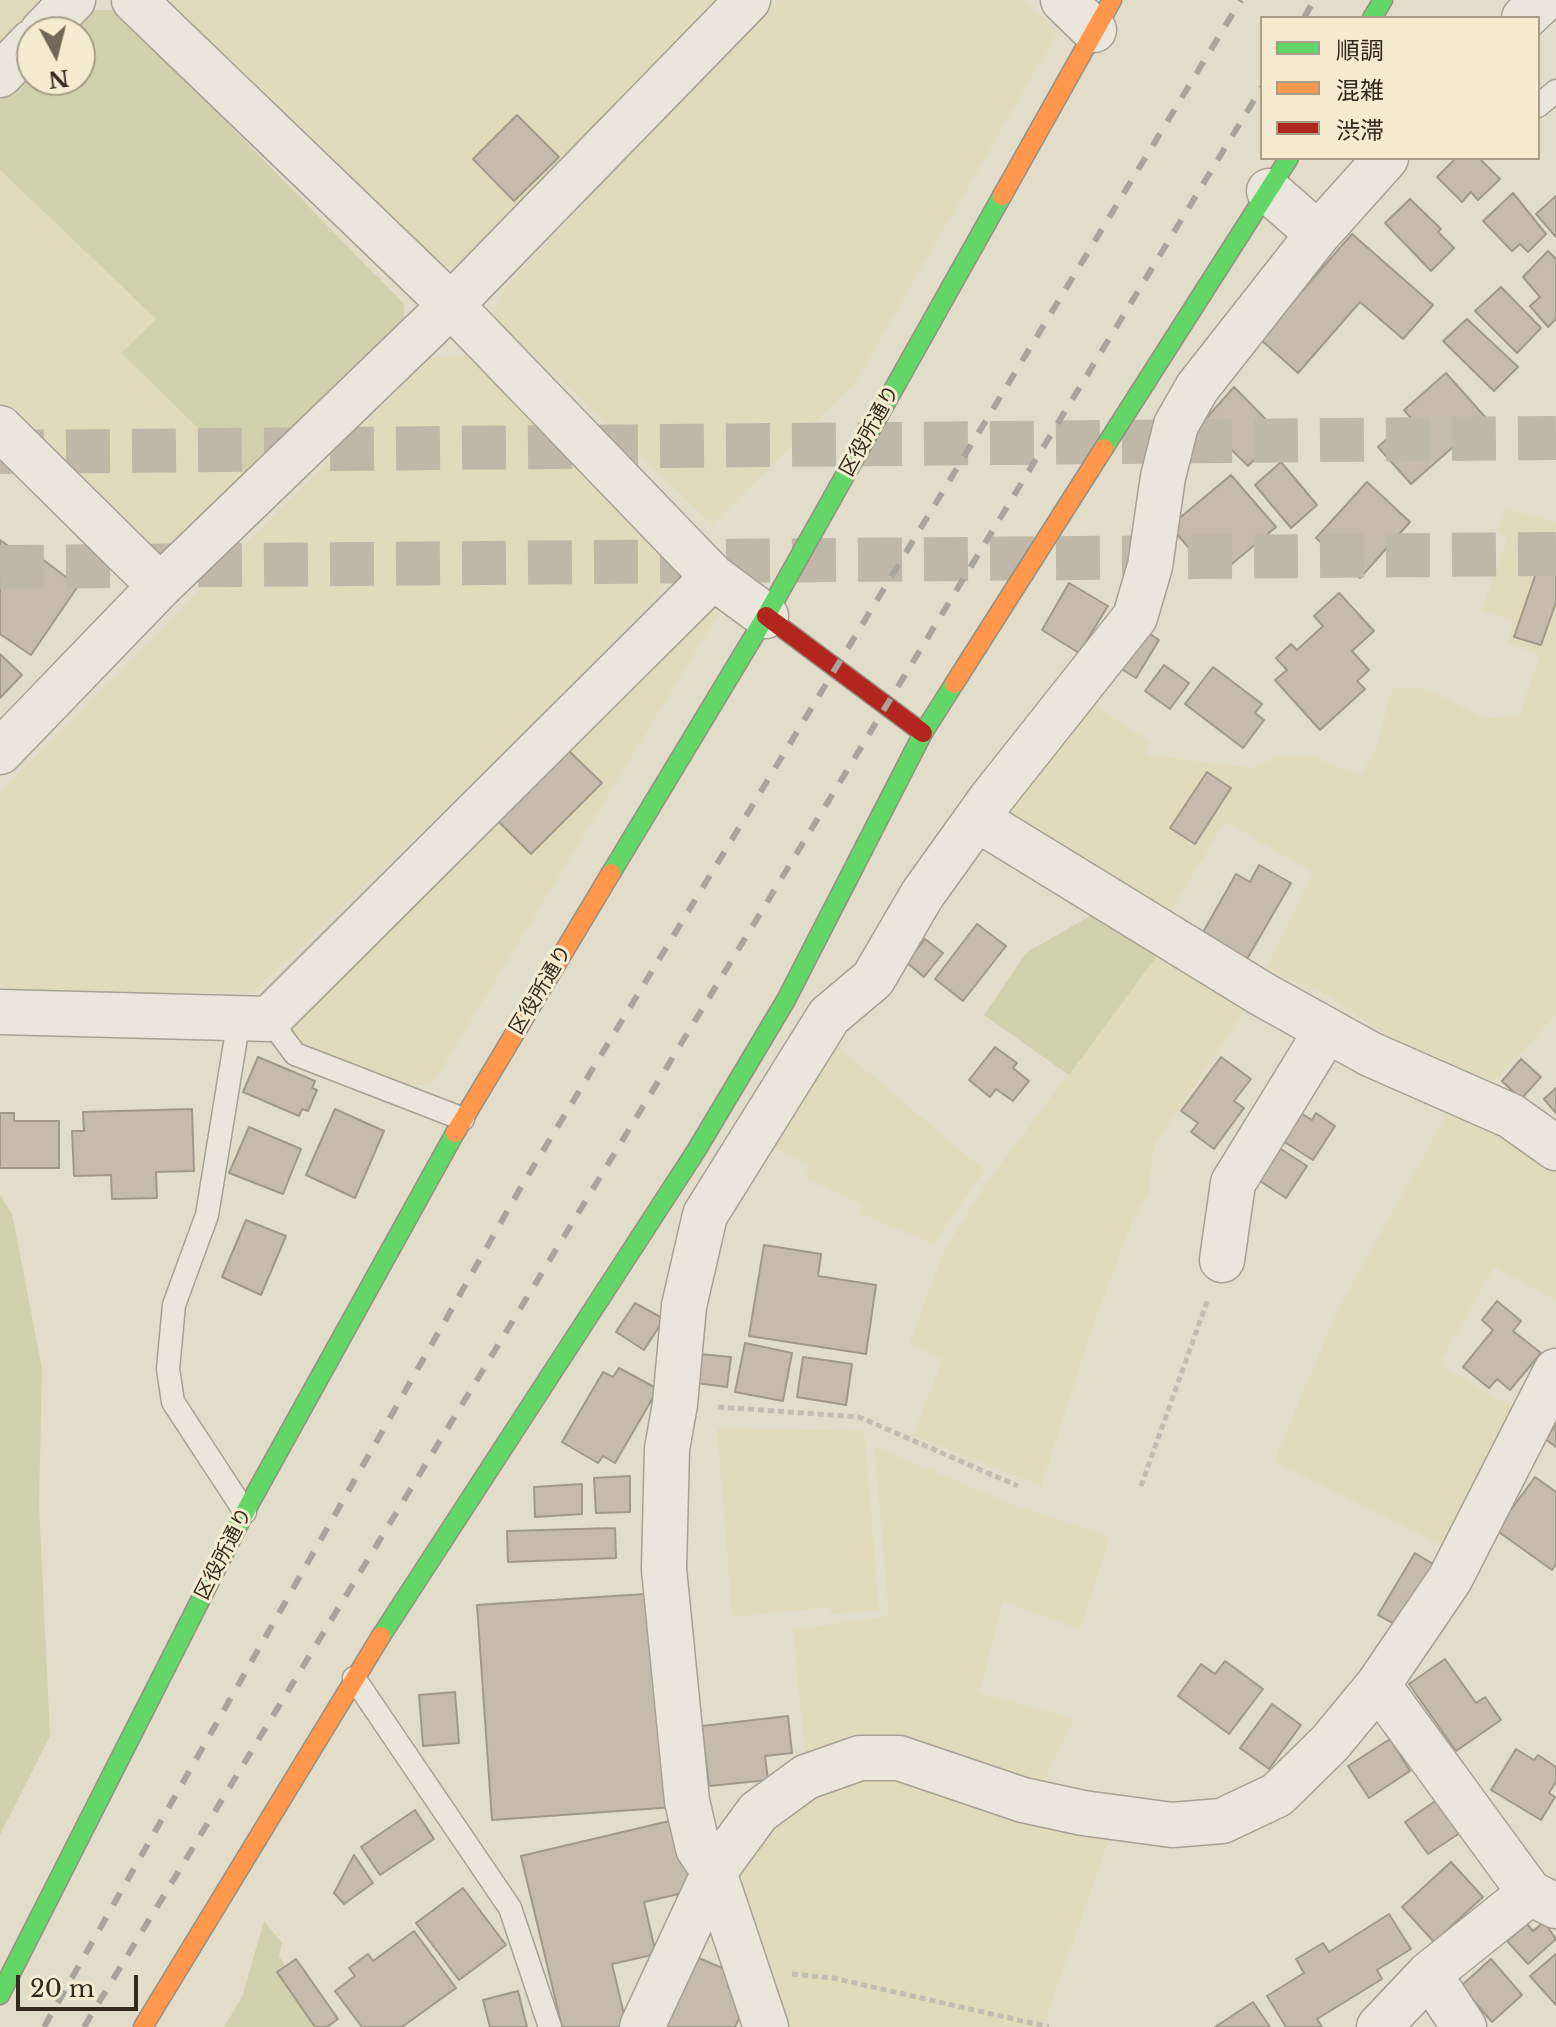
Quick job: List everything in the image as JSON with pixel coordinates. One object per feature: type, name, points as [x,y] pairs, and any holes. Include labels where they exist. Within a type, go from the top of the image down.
[{"type":"street","points":[[58,16],[73,0]]},
{"type":"street","points":[[134,0],[451,305],[713,577],[923,733]]},
{"type":"street","points":[[0,752],[160,586],[451,305],[748,0]]},
{"type":"street","points":[[1063,0],[1103,15]]},
{"type":"street","points":[[1526,16],[1543,0]]},
{"type":"street","name":"区役所通り","points":[[0,1995],[245,1512],[463,1119],[766,616],[1103,15]]},
{"type":"street","points":[[0,75],[16,58]]},
{"type":"street","points":[[766,2027],[714,1872],[698,1848],[687,1801],[665,1584],[667,1449],[675,1404],[684,1306],[705,1215],[829,1016],[873,979],[922,895],[977,819],[1135,617],[1150,566],[1163,477],[1176,425],[1197,388],[1318,234],[1384,160]]},
{"type":"street","points":[[143,2027],[354,1678],[696,1151],[786,1000],[923,733],[1279,175],[1318,234]]},
{"type":"street","points":[[0,428],[160,586]]},
{"type":"street","points":[[0,1012],[254,1019],[713,577]]},
{"type":"street","points":[[977,819],[1262,994],[1370,1054],[1511,1116],[1556,1148]]},
{"type":"street","points":[[786,1000],[829,1016]]},
{"type":"street","points":[[1222,1260],[1233,1183],[1327,1030]]},
{"type":"street","points":[[642,2027],[714,1872],[758,1812],[806,1777],[860,1758],[899,1758],[1023,1800],[1083,1813],[1172,1825],[1222,1821],[1277,1795],[1330,1743],[1378,1685],[1450,1579],[1556,1371]]},
{"type":"street","points":[[1378,1685],[1543,1900],[1429,1974],[1379,2027]]},
{"type":"street","points":[[1429,1974],[1464,2027]]},
{"type":"lane","points":[[1540,104],[1556,91]]},
{"type":"lane","points":[[245,1512],[173,1402],[168,1369],[174,1305],[207,1215],[254,1019],[295,1054],[463,1119]]},
{"type":"lane","points":[[354,1678],[510,1908],[550,2027]]},
{"type":"path","points":[[1141,1486],[1222,1260]]},
{"type":"path","points":[[675,1404],[859,1417],[1018,1486]]},
{"type":"path","points":[[748,1970],[833,1978],[1049,2027]]},
{"type":"shaded area","points":[[0,0],[46,0],[30,16],[16,16],[16,31],[0,47]]},
{"type":"shaded area","points":[[169,0],[714,0],[466,264],[442,267]]},
{"type":"shaded area","points":[[779,0],[1025,0],[1057,33],[856,381],[712,524],[494,317],[502,290]]},
{"type":"shaded area","points":[[0,170],[157,320],[122,354],[251,480],[156,560],[0,406]]},
{"type":"shaded area","points":[[465,355],[667,554],[671,572],[661,591],[519,736],[254,992],[20,994],[0,985],[0,792],[430,358]]},
{"type":"shaded area","points":[[1506,509],[1556,523],[1556,1015],[1480,1096],[1392,1051],[1387,1036],[1326,994],[1266,969],[1313,872],[1225,822],[1168,915],[1009,822],[1005,802],[1086,700],[1149,741],[1146,755],[1252,768],[1275,758],[1307,755],[1361,775],[1377,746],[1392,689],[1413,687],[1438,694],[1484,719],[1519,715],[1540,655],[1507,643],[1514,621],[1481,611],[1508,537],[1497,533]]},
{"type":"shaded area","points":[[704,608],[719,613],[433,1083],[408,1087],[296,1043],[290,1029]]},
{"type":"shaded area","points":[[1165,945],[1252,999],[1153,1147],[1149,1192],[1134,1217],[1097,1314],[1041,1486],[913,1435],[943,1359],[909,1344],[943,1253],[983,1188]]},
{"type":"shaded area","points":[[830,1040],[984,1170],[933,1244],[859,1213],[862,1205],[805,1178],[810,1164],[770,1146]]},
{"type":"shaded area","points":[[1454,1102],[1556,1157],[1556,1300],[1494,1267],[1439,1364],[1523,1414],[1453,1551],[1274,1461],[1338,1309]]},
{"type":"shaded area","points":[[717,1428],[864,1431],[879,1610],[831,1614],[830,1607],[732,1617]]},
{"type":"shaded area","points":[[874,1446],[1015,1506],[1110,1536],[1080,1630],[1003,1601],[979,1693],[1074,1719],[1038,1792],[805,1757],[793,1630],[889,1616]]},
{"type":"shaded area","points":[[877,1773],[1111,1834],[1043,2027],[790,2027],[736,1879],[759,1833],[825,1788]]},
{"type":"green space","points":[[87,10],[117,10],[404,304],[404,325],[251,480],[121,353],[156,319],[0,170],[0,100],[16,84],[16,96],[96,96],[96,16],[81,16]]},
{"type":"green space","points":[[1102,909],[1165,945],[1069,1075],[984,1015],[1026,953]]},
{"type":"green space","points":[[0,1195],[12,1214],[42,1368],[39,1505],[50,1736],[0,1835]]},
{"type":"green space","points":[[264,1921],[282,1943],[279,1956],[323,2027],[224,2027],[242,1997]]},
{"type":"building","points":[[517,115],[559,157],[514,201],[473,159]]},
{"type":"building","points":[[1454,160],[1481,160],[1500,179],[1478,200],[1471,192],[1462,202],[1437,177]]},
{"type":"building","points":[[1513,193],[1546,234],[1528,252],[1520,244],[1512,251],[1483,221]]},
{"type":"building","points":[[1556,196],[1556,237],[1536,214]]},
{"type":"building","points":[[1410,199],[1441,229],[1438,232],[1454,248],[1431,271],[1385,223]]},
{"type":"building","points":[[1352,234],[1433,305],[1403,339],[1360,302],[1298,373],[1260,339]]},
{"type":"building","points":[[1548,251],[1556,259],[1556,319],[1548,327],[1530,306],[1540,297],[1523,277]]},
{"type":"building","points":[[1501,287],[1541,328],[1517,353],[1475,311]]},
{"type":"building","points":[[1467,319],[1518,367],[1494,391],[1443,341]]},
{"type":"building","points":[[1446,373],[1486,418],[1411,484],[1378,447],[1411,418],[1404,410]]},
{"type":"building","points":[[1234,387],[1280,434],[1248,466],[1203,422]]},
{"type":"building","points":[[1281,462],[1317,505],[1291,528],[1255,485]]},
{"type":"building","points":[[1231,475],[1276,527],[1215,578],[1170,526]]},
{"type":"building","points":[[1367,482],[1410,522],[1360,578],[1316,538]]},
{"type":"building","points":[[0,540],[20,554],[26,547],[78,586],[31,655],[0,634]]},
{"type":"building","points":[[1544,550],[1556,554],[1556,602],[1541,645],[1514,637]]},
{"type":"building","points":[[1069,583],[1108,606],[1079,653],[1042,630]]},
{"type":"building","points":[[1339,593],[1374,631],[1352,651],[1369,670],[1357,681],[1365,689],[1320,730],[1275,680],[1287,670],[1276,658],[1291,644],[1297,650],[1323,626],[1314,616]]},
{"type":"building","points":[[1136,625],[1159,640],[1136,678],[1115,665]]},
{"type":"building","points":[[0,654],[22,675],[0,698]]},
{"type":"building","points":[[1164,665],[1189,683],[1170,709],[1145,691]]},
{"type":"building","points":[[1213,667],[1262,704],[1255,713],[1264,720],[1243,748],[1185,704]]},
{"type":"building","points":[[569,751],[602,783],[531,854],[498,821]]},
{"type":"building","points":[[1207,772],[1231,788],[1195,844],[1170,828]]},
{"type":"building","points":[[1259,865],[1291,883],[1247,959],[1202,934],[1236,874],[1250,882]]},
{"type":"building","points":[[977,924],[1006,946],[963,1001],[935,979]]},
{"type":"building","points":[[925,939],[943,953],[924,977],[906,962]]},
{"type":"building","points":[[995,1047],[1017,1063],[1013,1068],[1029,1081],[1013,1101],[996,1089],[990,1097],[969,1080]]},
{"type":"building","points":[[258,1057],[315,1081],[312,1088],[317,1090],[308,1111],[302,1109],[299,1116],[243,1092]]},
{"type":"building","points":[[1221,1057],[1251,1079],[1234,1101],[1244,1108],[1214,1149],[1191,1132],[1198,1123],[1181,1111]]},
{"type":"building","points":[[1521,1059],[1541,1077],[1521,1099],[1502,1081]]},
{"type":"building","points":[[1556,1088],[1556,1113],[1544,1099]]},
{"type":"building","points":[[1293,1108],[1312,1120],[1316,1113],[1335,1126],[1313,1160],[1275,1136]]},
{"type":"building","points":[[192,1109],[194,1171],[156,1172],[157,1198],[112,1199],[111,1175],[74,1176],[72,1131],[84,1131],[83,1112]]},
{"type":"building","points":[[335,1109],[384,1131],[355,1198],[306,1175]]},
{"type":"building","points":[[0,1113],[14,1113],[14,1121],[59,1121],[59,1168],[0,1168]]},
{"type":"building","points":[[249,1127],[301,1149],[283,1194],[229,1173]]},
{"type":"building","points":[[1267,1140],[1307,1166],[1286,1198],[1246,1172]]},
{"type":"building","points":[[246,1220],[286,1236],[261,1295],[222,1277]]},
{"type":"building","points":[[764,1245],[821,1254],[818,1276],[876,1285],[866,1354],[749,1336]]},
{"type":"building","points":[[1497,1301],[1521,1321],[1513,1331],[1541,1353],[1510,1390],[1497,1379],[1489,1388],[1463,1367],[1493,1330],[1482,1320]]},
{"type":"building","points":[[635,1303],[664,1319],[644,1350],[616,1332]]},
{"type":"building","points":[[745,1343],[792,1353],[783,1401],[735,1392]]},
{"type":"building","points":[[699,1354],[731,1357],[727,1387],[696,1383]]},
{"type":"building","points":[[803,1357],[852,1364],[846,1405],[797,1397]]},
{"type":"building","points":[[619,1368],[658,1389],[615,1463],[603,1456],[598,1463],[562,1442],[603,1372],[613,1377]]},
{"type":"building","points":[[1556,1425],[1556,1447],[1545,1439]]},
{"type":"building","points":[[630,1476],[630,1512],[596,1513],[594,1478]]},
{"type":"building","points":[[1535,1477],[1556,1492],[1556,1564],[1552,1570],[1496,1530]]},
{"type":"building","points":[[582,1484],[582,1514],[535,1517],[534,1487]]},
{"type":"building","points":[[615,1528],[616,1558],[508,1562],[507,1531]]},
{"type":"building","points":[[1415,1553],[1438,1567],[1402,1628],[1378,1615]]},
{"type":"building","points":[[660,1593],[675,1807],[492,1820],[477,1605]]},
{"type":"building","points":[[1445,1659],[1476,1703],[1485,1697],[1501,1720],[1456,1751],[1409,1684]]},
{"type":"building","points":[[1225,1661],[1263,1689],[1229,1734],[1178,1696],[1201,1664],[1215,1674]]},
{"type":"building","points":[[455,1692],[459,1743],[423,1746],[419,1695]]},
{"type":"building","points":[[1272,1704],[1301,1725],[1269,1769],[1240,1748]]},
{"type":"building","points":[[788,1716],[792,1753],[765,1756],[768,1780],[709,1786],[702,1726]]},
{"type":"building","points":[[1390,1739],[1410,1771],[1369,1798],[1348,1766]]},
{"type":"building","points":[[1516,1749],[1534,1760],[1538,1755],[1556,1767],[1556,1782],[1549,1793],[1555,1797],[1541,1820],[1491,1790]]},
{"type":"building","points":[[1437,1800],[1460,1833],[1428,1854],[1405,1822]]},
{"type":"building","points":[[415,1810],[434,1839],[380,1875],[361,1847]]},
{"type":"building","points":[[682,1818],[700,1889],[644,1902],[656,1954],[612,1964],[627,2027],[562,2027],[521,1856]]},
{"type":"building","points":[[354,1855],[373,1883],[344,1904],[334,1893]]},
{"type":"building","points":[[1451,1862],[1483,1897],[1434,1942],[1402,1907]]},
{"type":"building","points":[[463,1888],[506,1945],[459,1980],[416,1923]]},
{"type":"building","points":[[1389,1914],[1411,1949],[1377,1970],[1382,1979],[1317,2019],[1322,2027],[1286,2027],[1267,1996],[1304,1973],[1296,1959],[1323,1943],[1329,1952]]},
{"type":"building","points":[[1544,1922],[1556,1939],[1528,1964],[1507,1941],[1527,1924],[1533,1931]]},
{"type":"building","points":[[414,1931],[456,1988],[402,2027],[362,2027],[335,1991],[355,1976],[349,1968],[368,1954],[373,1961]]},
{"type":"building","points":[[1556,1954],[1556,2005],[1530,1976]]},
{"type":"building","points":[[692,1955],[734,1973],[728,1987],[749,1997],[735,2027],[660,2027]]},
{"type":"building","points":[[296,1959],[338,2019],[327,2027],[315,2027],[277,1972]]},
{"type":"building","points":[[1491,1959],[1522,1995],[1492,2022],[1461,1986]]},
{"type":"building","points":[[518,1991],[527,2027],[490,2027],[483,2000]]},
{"type":"building","points":[[1253,2002],[1270,2027],[1215,2027]]},
{"type":"tunnel","points":[[0,452],[1556,438]]},
{"type":"tunnel","points":[[0,567],[1556,554]]},
{"type":"railway","points":[[44,2027],[521,1187],[1241,0]]},
{"type":"railway","points":[[1305,16],[1314,0]]},
{"type":"railway","points":[[84,2027],[1260,90]]},
{"type":"traffic: fast","points":[[1373,16],[1383,0]]},
{"type":"traffic: fast","points":[[1104,448],[1288,160]]},
{"type":"traffic: fast","points":[[611,873],[766,616],[1002,196]]},
{"type":"traffic: fast","points":[[381,1636],[696,1151],[786,1000],[923,733],[954,684]]},
{"type":"traffic: fast","points":[[0,1995],[245,1512],[455,1133]]},
{"type":"traffic: slow","points":[[1002,196],[1112,0]]},
{"type":"traffic: slow","points":[[954,684],[1104,448]]},
{"type":"traffic: slow","points":[[455,1133],[611,873]]},
{"type":"traffic: slow","points":[[143,2027],[381,1636]]},
{"type":"traffic: jam","points":[[766,616],[923,733]]}]
